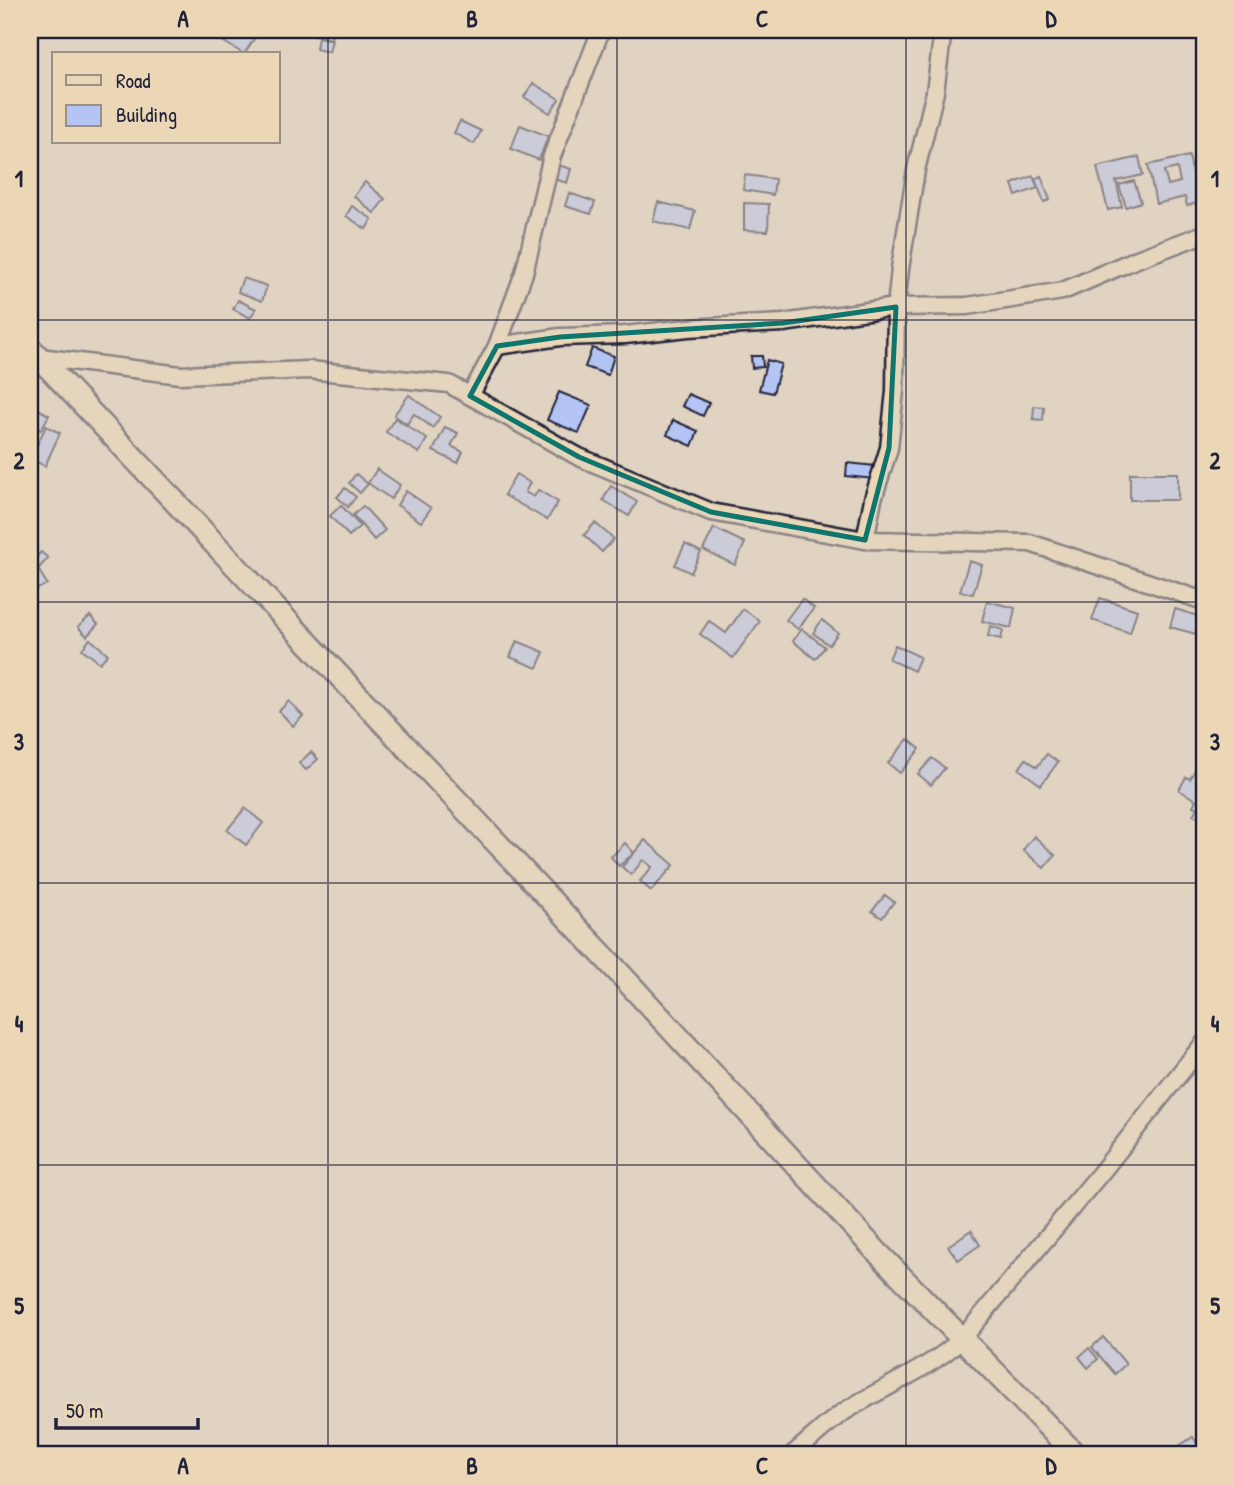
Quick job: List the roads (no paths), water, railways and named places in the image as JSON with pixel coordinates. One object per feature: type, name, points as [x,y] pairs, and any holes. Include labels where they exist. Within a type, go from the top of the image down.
[{"type":"street","points":[[470,396],[497,346],[524,273],[552,156],[601,30]]},
{"type":"street","points":[[865,540],[873,499],[889,448],[895,391],[896,307],[916,170],[935,92],[943,30]]},
{"type":"street","points":[[497,346],[560,337],[783,323],[896,307],[967,306],[1063,291],[1204,234]]},
{"type":"street","points":[[32,353],[180,375],[309,370],[449,384],[579,457],[710,512],[865,540],[1030,543],[1204,600]]},
{"type":"street","points":[[32,353],[611,964],[877,1252],[1076,1455]]},
{"type":"street","points":[[792,1455],[842,1413],[946,1354],[962,1339],[1104,1169],[1204,1043]]}]
